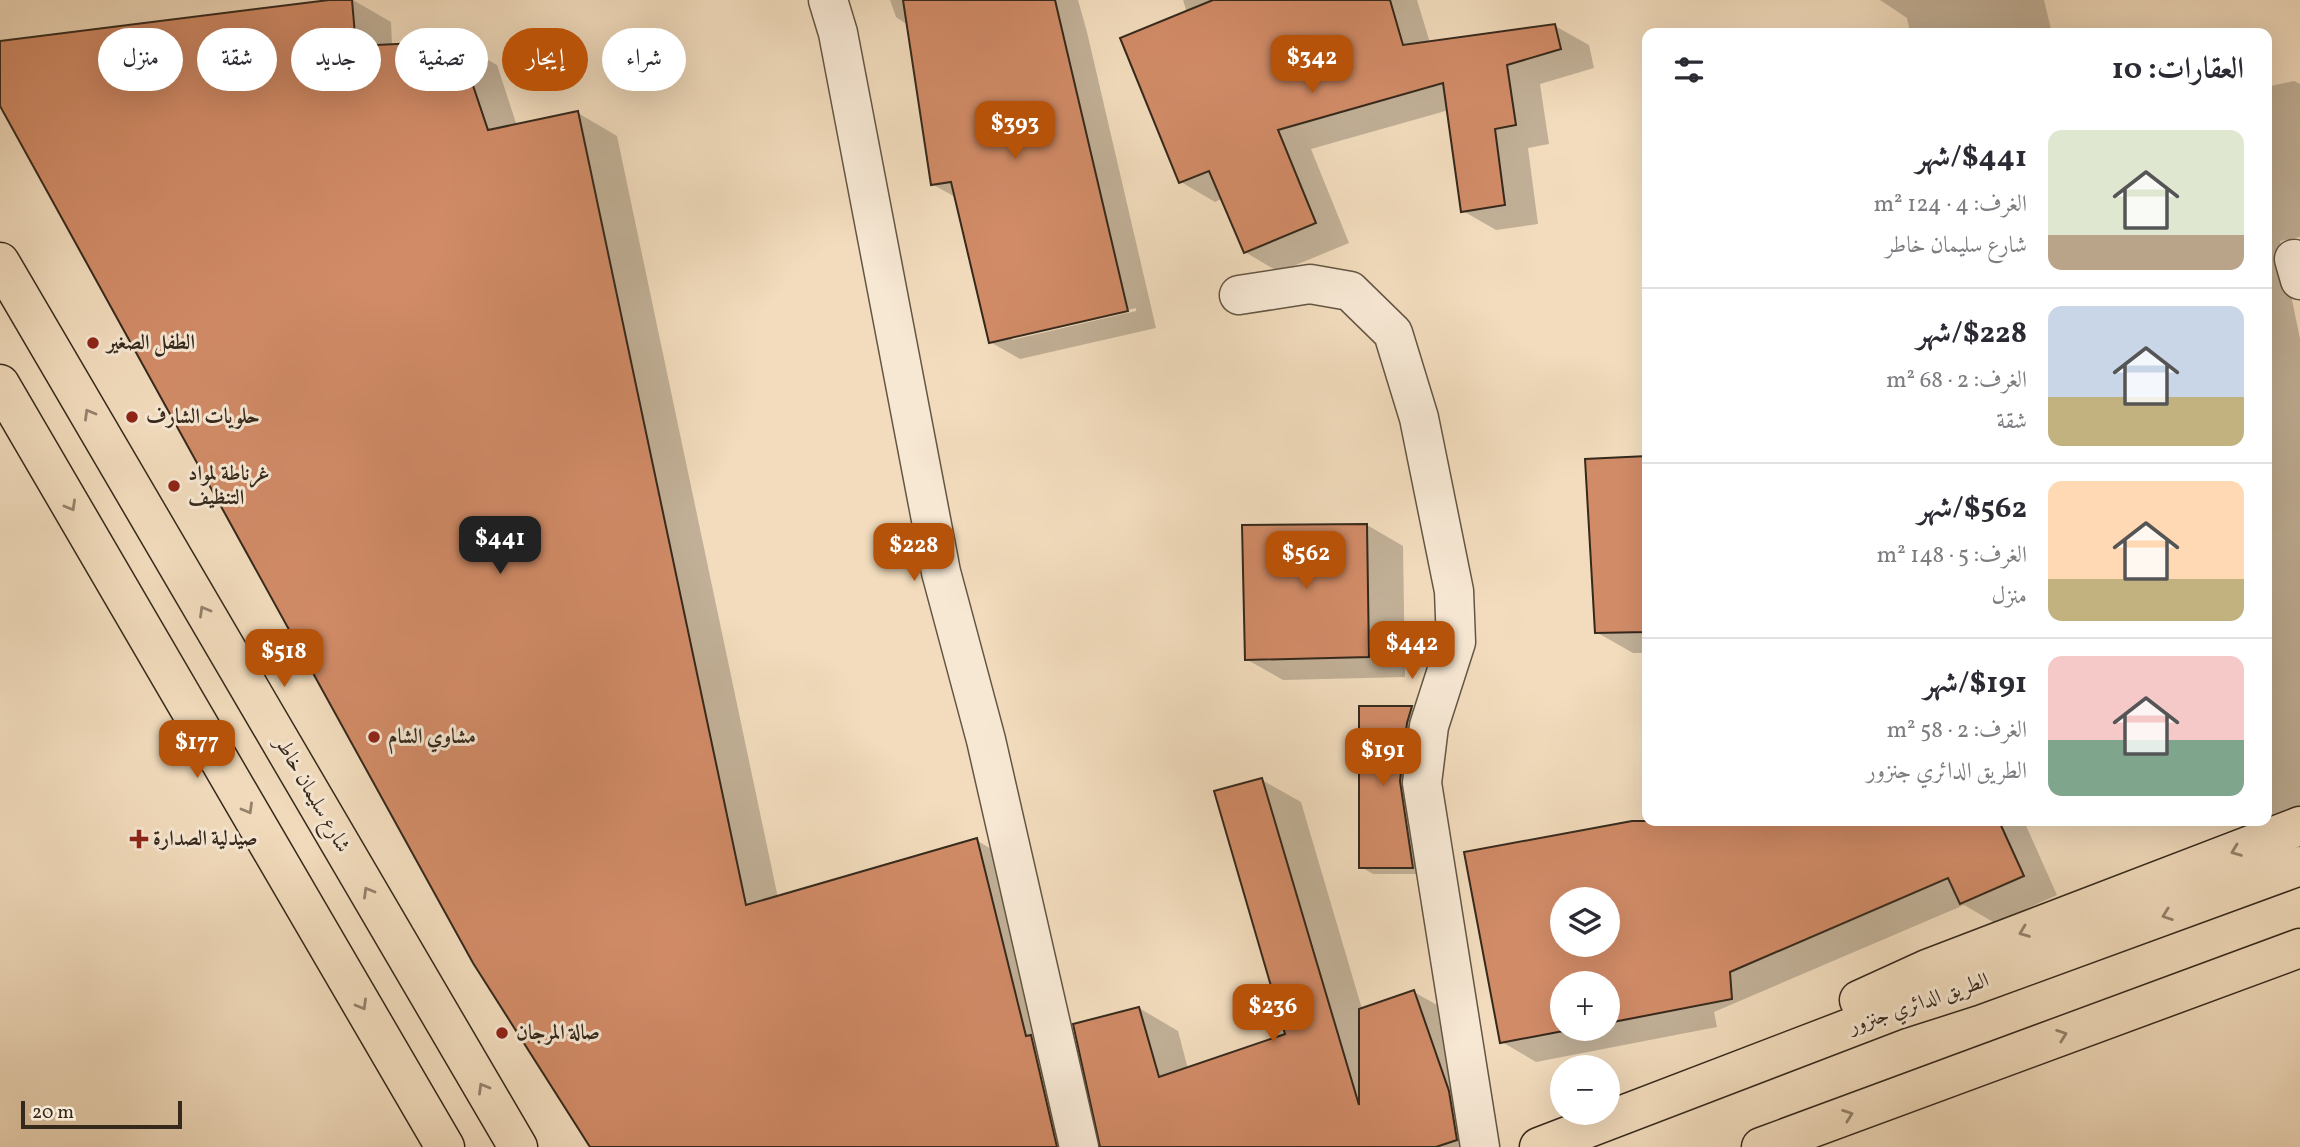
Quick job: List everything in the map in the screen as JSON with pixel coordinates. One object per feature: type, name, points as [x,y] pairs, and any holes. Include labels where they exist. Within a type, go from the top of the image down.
[{"type":"main road","name":"شارع سليمان خاطر","points":[[0,262],[518,1147]]},
{"type":"main road","points":[[0,384],[444,1147]]},
{"type":"main road","points":[[1665,1099],[1760,1046],[1927,969],[2300,827]]},
{"type":"main road","name":"الطريق الدائري جنزور","points":[[1539,1147],[1894,1011],[1969,987],[2300,866]]},
{"type":"main road","points":[[1761,1147],[2300,948]]},
{"type":"street","points":[[828,0],[838,33],[941,572],[986,740],[1079,1147]]},
{"type":"street","points":[[1239,295],[1310,284],[1350,291],[1393,333],[1419,418],[1454,591],[1456,642],[1429,726],[1422,783],[1480,1147]]},
{"type":"building","points":[[329,0],[352,0],[354,28],[291,28],[291,91],[381,91],[381,45],[395,44],[395,91],[475,91],[488,130],[578,111],[746,905],[977,838],[1026,1036],[1031,1035],[1057,1147],[590,1147],[473,963],[0,106],[0,41],[98,29],[98,91],[183,91],[183,28],[104,28]]},
{"type":"building","points":[[903,0],[1055,0],[1128,311],[989,343],[951,182],[931,185]]},
{"type":"building","points":[[1213,0],[1390,0],[1403,45],[1555,24],[1561,49],[1507,65],[1516,125],[1495,129],[1505,205],[1461,212],[1443,83],[1278,130],[1316,223],[1244,253],[1209,171],[1179,183],[1120,38]]},
{"type":"building","points":[[1642,456],[1642,632],[1595,633],[1585,459]]},
{"type":"building","points":[[1367,524],[1369,657],[1245,660],[1242,525]]},
{"type":"building","points":[[1359,706],[1412,706],[1407,723],[1400,781],[1413,868],[1359,868]]},
{"type":"building","points":[[1262,778],[1359,1105],[1359,1009],[1414,990],[1449,1091],[1457,1140],[1436,1147],[1100,1147],[1073,1024],[1139,1007],[1159,1077],[1285,1034],[1214,791]]},
{"type":"building","points":[[1632,821],[1642,821],[1642,826],[2001,826],[2024,876],[1960,904],[1948,878],[1730,972],[1732,999],[1620,1021],[1620,971],[1550,971],[1550,1034],[1500,1043],[1464,852]]},
{"type":"place","name":"الطفل الصغير","points":[[93,343]]},
{"type":"place","name":"حلويات الشارف","points":[[132,417]]},
{"type":"place","name":"غرناطة لمواد التنظيف","points":[[174,486]]},
{"type":"place","name":"مشاوي الشام","points":[[374,737]]},
{"type":"place","name":"صيدلية الصدارة","points":[[139,839]]},
{"type":"place","name":"صالة المرجان","points":[[502,1033]]}]
